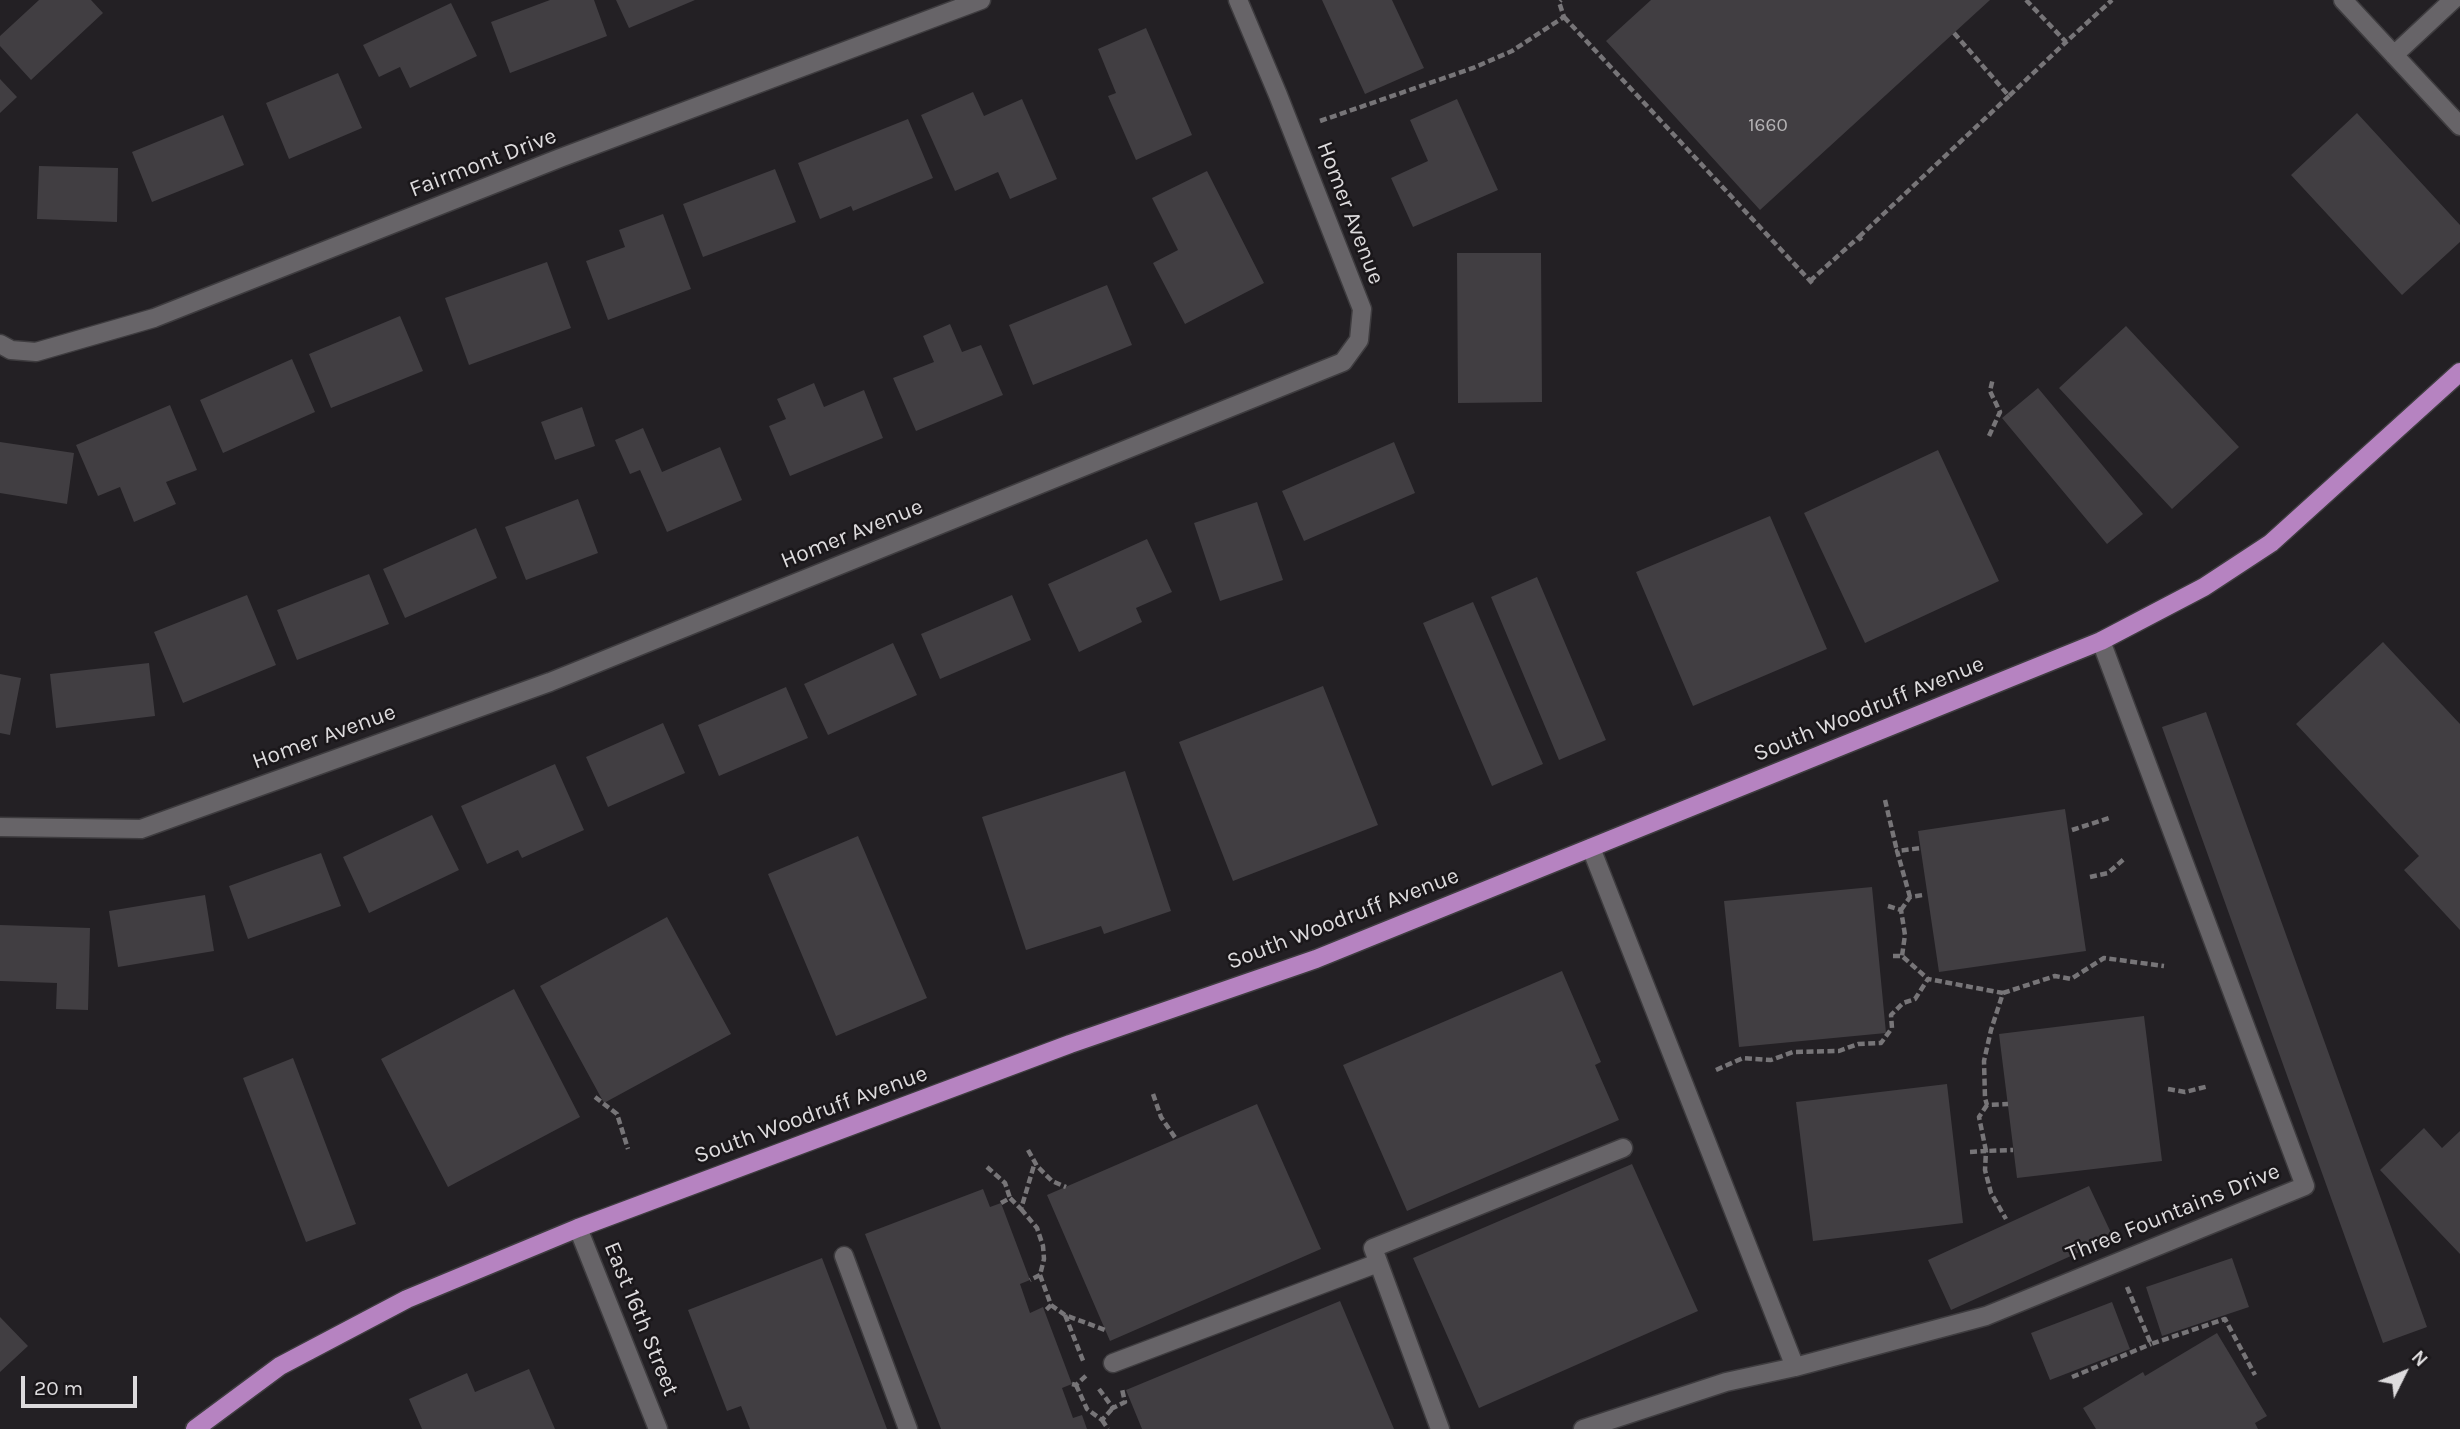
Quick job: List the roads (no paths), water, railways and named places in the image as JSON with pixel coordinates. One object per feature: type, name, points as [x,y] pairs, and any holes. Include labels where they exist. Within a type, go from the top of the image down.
[{"type":"main road","name":"South Woodruff Avenue","points":[[195,1429],[280,1366],[407,1299],[578,1228],[1070,1044],[1316,959],[2101,641],[2204,587],[2271,543],[2460,372]]},
{"type":"street","name":"Fairmont Drive","points":[[0,344],[11,350],[36,352],[154,318],[560,158],[981,0]]},
{"type":"street","name":"Homer Avenue","points":[[0,827],[141,829],[550,682],[1343,362],[1359,340],[1362,309],[1238,0]]},
{"type":"street","points":[[2343,0],[2460,126]]},
{"type":"street","points":[[2394,55],[2453,0]]},
{"type":"street","name":"Three Fountains Drive","points":[[1583,1429],[1726,1382],[1795,1367],[1986,1315],[2305,1186],[2101,641]]},
{"type":"street","points":[[1591,848],[1795,1367]]},
{"type":"street","points":[[1440,1429],[1373,1248],[1623,1148]]},
{"type":"street","name":"East 16th Street","points":[[578,1228],[658,1429]]},
{"type":"street","points":[[844,1256],[908,1429]]},
{"type":"street","points":[[1112,1363],[1378,1263]]}]
